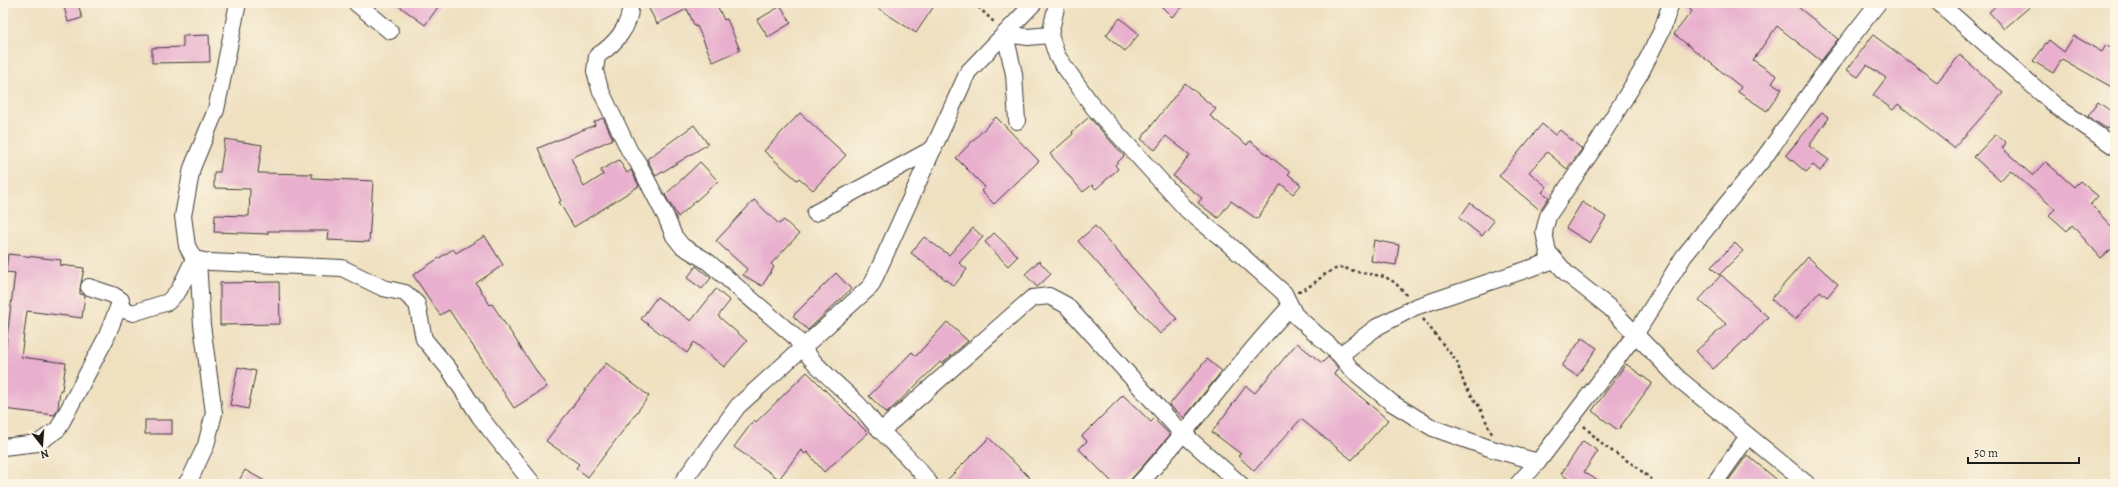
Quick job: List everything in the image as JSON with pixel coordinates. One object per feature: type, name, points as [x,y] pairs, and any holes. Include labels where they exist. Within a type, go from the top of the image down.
[{"type":"street","points":[[192,482],[206,444],[214,413],[202,325],[196,259],[187,246],[183,216],[192,168],[216,110],[238,3]]},
{"type":"street","points":[[356,3],[390,31]]},
{"type":"street","points":[[630,3],[631,12],[626,24],[610,48],[597,56],[595,71],[600,89],[630,152],[637,161],[666,217],[674,236],[678,241],[707,261],[758,307],[795,337],[802,348],[831,381],[856,402],[881,431],[920,469],[930,484]]},
{"type":"street","points":[[681,484],[738,406],[871,286],[968,72],[1034,3]]},
{"type":"street","points":[[1057,3],[1050,35],[1056,56],[1094,108],[1188,211],[1224,240],[1287,300],[1294,315],[1340,354],[1351,369],[1392,403],[1433,428],[1538,462]]},
{"type":"street","points":[[1671,3],[1662,30],[1641,72],[1594,148],[1548,216],[1544,232],[1548,252],[1567,274],[1610,308],[1679,379],[1807,484]]},
{"type":"street","points":[[1518,484],[1538,462],[1635,335],[1684,256],[1764,158],[1832,62],[1878,3]]},
{"type":"street","points":[[1939,3],[2056,106],[2115,146]]},
{"type":"street","points":[[1005,34],[1028,36],[1050,35]]},
{"type":"street","points":[[1005,34],[1014,74],[1017,121]]},
{"type":"street","points":[[815,214],[934,148]]},
{"type":"street","points":[[118,308],[133,314],[168,302],[179,290],[196,259]]},
{"type":"street","points":[[196,259],[210,262],[342,268],[383,288],[404,293],[417,304],[424,339],[449,369],[480,417],[533,484]]},
{"type":"street","points":[[1340,354],[1377,327],[1415,307],[1555,260]]},
{"type":"street","points":[[3,447],[38,443],[58,428],[106,338],[121,300],[113,295],[89,287]]},
{"type":"street","points":[[881,431],[1032,298],[1049,296],[1066,305],[1184,434],[1240,484]]},
{"type":"street","points":[[1139,484],[1184,434],[1265,334],[1287,300]]},
{"type":"street","points":[[1714,484],[1748,436]]},
{"type":"path","points":[[974,3],[1005,34]]},
{"type":"path","points":[[1287,300],[1307,290],[1318,280],[1339,268],[1381,274],[1398,285],[1426,324],[1457,362],[1464,384],[1480,408],[1492,434],[1507,453]]},
{"type":"path","points":[[1573,416],[1604,446],[1634,465],[1657,484]]},
{"type":"building","points":[[63,3],[78,3],[82,18],[68,22]]},
{"type":"building","points":[[395,3],[441,3],[425,25]]},
{"type":"building","points":[[646,3],[716,3],[724,20],[727,19],[740,50],[713,62],[697,26],[695,27],[687,9],[657,24]]},
{"type":"building","points":[[870,3],[936,3],[916,33]]},
{"type":"building","points":[[1158,3],[1187,3],[1172,17]]},
{"type":"building","points":[[1682,3],[1793,3],[1838,39],[1821,61],[1777,26],[1753,60],[1777,76],[1772,83],[1782,89],[1767,111],[1738,92],[1741,87],[1674,34],[1692,11]]},
{"type":"building","points":[[1999,3],[2034,3],[2004,29],[1989,12]]},
{"type":"building","points":[[781,6],[791,23],[768,37],[757,20]]},
{"type":"building","points":[[1120,18],[1139,34],[1125,51],[1106,35]]},
{"type":"building","points":[[209,35],[210,62],[152,63],[152,48],[183,47],[183,36]]},
{"type":"building","points":[[1873,35],[1937,82],[1960,55],[2003,93],[1954,148],[1898,104],[1893,110],[1873,95],[1886,78],[1867,65],[1858,77],[1847,70]]},
{"type":"building","points":[[2074,36],[2102,52],[2106,45],[2115,51],[2115,89],[2062,59],[2053,73],[2033,61],[2049,40],[2064,52]]},
{"type":"building","points":[[1185,83],[1216,109],[1210,116],[1247,145],[1250,141],[1290,172],[1288,174],[1301,185],[1293,194],[1281,184],[1257,219],[1231,201],[1218,218],[1198,203],[1202,198],[1173,176],[1190,155],[1166,136],[1155,150],[1141,139]]},
{"type":"building","points":[[2098,102],[2115,114],[2115,118],[2107,129],[2088,116]]},
{"type":"building","points":[[1822,112],[1829,118],[1809,146],[1829,160],[1820,171],[1813,165],[1806,172],[1786,155]]},
{"type":"building","points":[[800,113],[846,155],[813,190],[799,178],[797,180],[764,151]]},
{"type":"building","points":[[996,117],[1039,161],[994,204],[981,191],[985,187],[956,158]]},
{"type":"building","points":[[1089,117],[1124,156],[1115,165],[1118,169],[1096,189],[1092,185],[1083,192],[1050,154],[1073,134],[1072,132]]},
{"type":"building","points":[[603,118],[613,139],[571,158],[584,187],[603,175],[601,170],[619,160],[627,173],[631,170],[639,186],[574,227],[559,202],[561,201],[538,148],[595,125],[594,122]]},
{"type":"building","points":[[1542,124],[1555,135],[1560,130],[1582,149],[1567,169],[1547,152],[1529,172],[1547,187],[1542,192],[1549,197],[1540,210],[1499,176]]},
{"type":"building","points":[[694,125],[708,144],[656,176],[647,159]]},
{"type":"building","points":[[1996,134],[2006,143],[2002,148],[2033,176],[2046,162],[2074,187],[2080,181],[2098,196],[2091,204],[2115,231],[2115,246],[2101,258],[2072,225],[2067,231],[2049,215],[2055,209],[2010,170],[2000,181],[1974,157]]},
{"type":"building","points":[[225,139],[262,145],[258,173],[312,174],[312,178],[373,181],[369,242],[328,240],[329,231],[268,231],[268,234],[214,232],[215,215],[249,216],[250,189],[214,188],[214,172],[220,172]]},
{"type":"building","points":[[700,162],[718,181],[678,217],[665,195]]},
{"type":"building","points":[[754,200],[779,224],[784,220],[799,234],[771,264],[774,267],[762,286],[743,275],[747,269],[716,241]]},
{"type":"building","points":[[1582,202],[1606,217],[1590,243],[1566,228]]},
{"type":"building","points":[[1470,203],[1494,221],[1482,236],[1459,218]]},
{"type":"building","points":[[1095,226],[1177,319],[1160,334],[1078,241]]},
{"type":"building","points":[[973,228],[983,237],[959,263],[967,269],[954,286],[911,253],[924,237],[949,255]]},
{"type":"building","points":[[994,233],[1018,256],[1008,266],[985,242]]},
{"type":"building","points":[[485,236],[503,265],[476,283],[490,305],[492,304],[547,387],[514,408],[449,310],[440,315],[413,275],[453,249],[456,253]]},
{"type":"building","points":[[1374,240],[1399,245],[1396,265],[1371,261]]},
{"type":"building","points":[[1735,243],[1743,251],[1719,275],[1711,267]]},
{"type":"building","points":[[8,254],[61,260],[60,265],[84,268],[80,289],[80,294],[85,295],[82,318],[27,311],[21,357],[66,363],[62,390],[60,390],[58,408],[55,415],[3,409],[3,369],[15,273],[6,272]]},
{"type":"building","points":[[1808,257],[1838,284],[1827,297],[1820,291],[1795,320],[1771,299]]},
{"type":"building","points":[[1039,261],[1051,274],[1037,287],[1025,274]]},
{"type":"building","points":[[696,266],[711,278],[702,289],[687,278]]},
{"type":"building","points":[[836,273],[851,289],[808,330],[793,316]]},
{"type":"building","points":[[1721,275],[1768,317],[1746,341],[1745,340],[1713,369],[1696,351],[1726,324],[1699,300]]},
{"type":"building","points":[[279,282],[280,324],[220,325],[220,283]]},
{"type":"building","points":[[716,289],[730,301],[718,316],[747,341],[724,367],[694,342],[687,353],[641,319],[657,297],[691,321]]},
{"type":"building","points":[[947,322],[968,341],[942,364],[940,362],[887,413],[869,396],[912,352],[916,356]]},
{"type":"building","points":[[1582,338],[1597,348],[1577,376],[1562,366]]},
{"type":"building","points":[[1297,343],[1322,363],[1328,357],[1338,368],[1334,374],[1388,420],[1352,460],[1301,419],[1254,471],[1238,456],[1241,454],[1212,432],[1246,386],[1255,393]]},
{"type":"building","points":[[1207,359],[1222,371],[1184,418],[1169,405]]},
{"type":"building","points":[[606,363],[649,396],[588,477],[576,468],[579,464],[546,441]]},
{"type":"building","points":[[1626,364],[1652,383],[1618,430],[1592,411]]},
{"type":"building","points":[[238,367],[256,371],[248,409],[230,405]]},
{"type":"building","points":[[807,372],[868,433],[824,472],[807,452],[805,454],[801,450],[779,479],[734,447],[754,420],[756,422]]},
{"type":"building","points":[[1123,395],[1151,422],[1154,419],[1170,435],[1127,484],[1114,484],[1079,449],[1087,441],[1082,436]]},
{"type":"building","points":[[145,420],[172,420],[172,434],[145,434]]},
{"type":"building","points":[[989,438],[1030,478],[1024,484],[943,484]]},
{"type":"building","points":[[1583,441],[1598,451],[1584,472],[1603,484],[1576,484],[1561,474]]},
{"type":"building","points":[[1747,455],[1782,484],[1726,484]]},
{"type":"building","points":[[245,470],[270,484],[237,484]]}]
